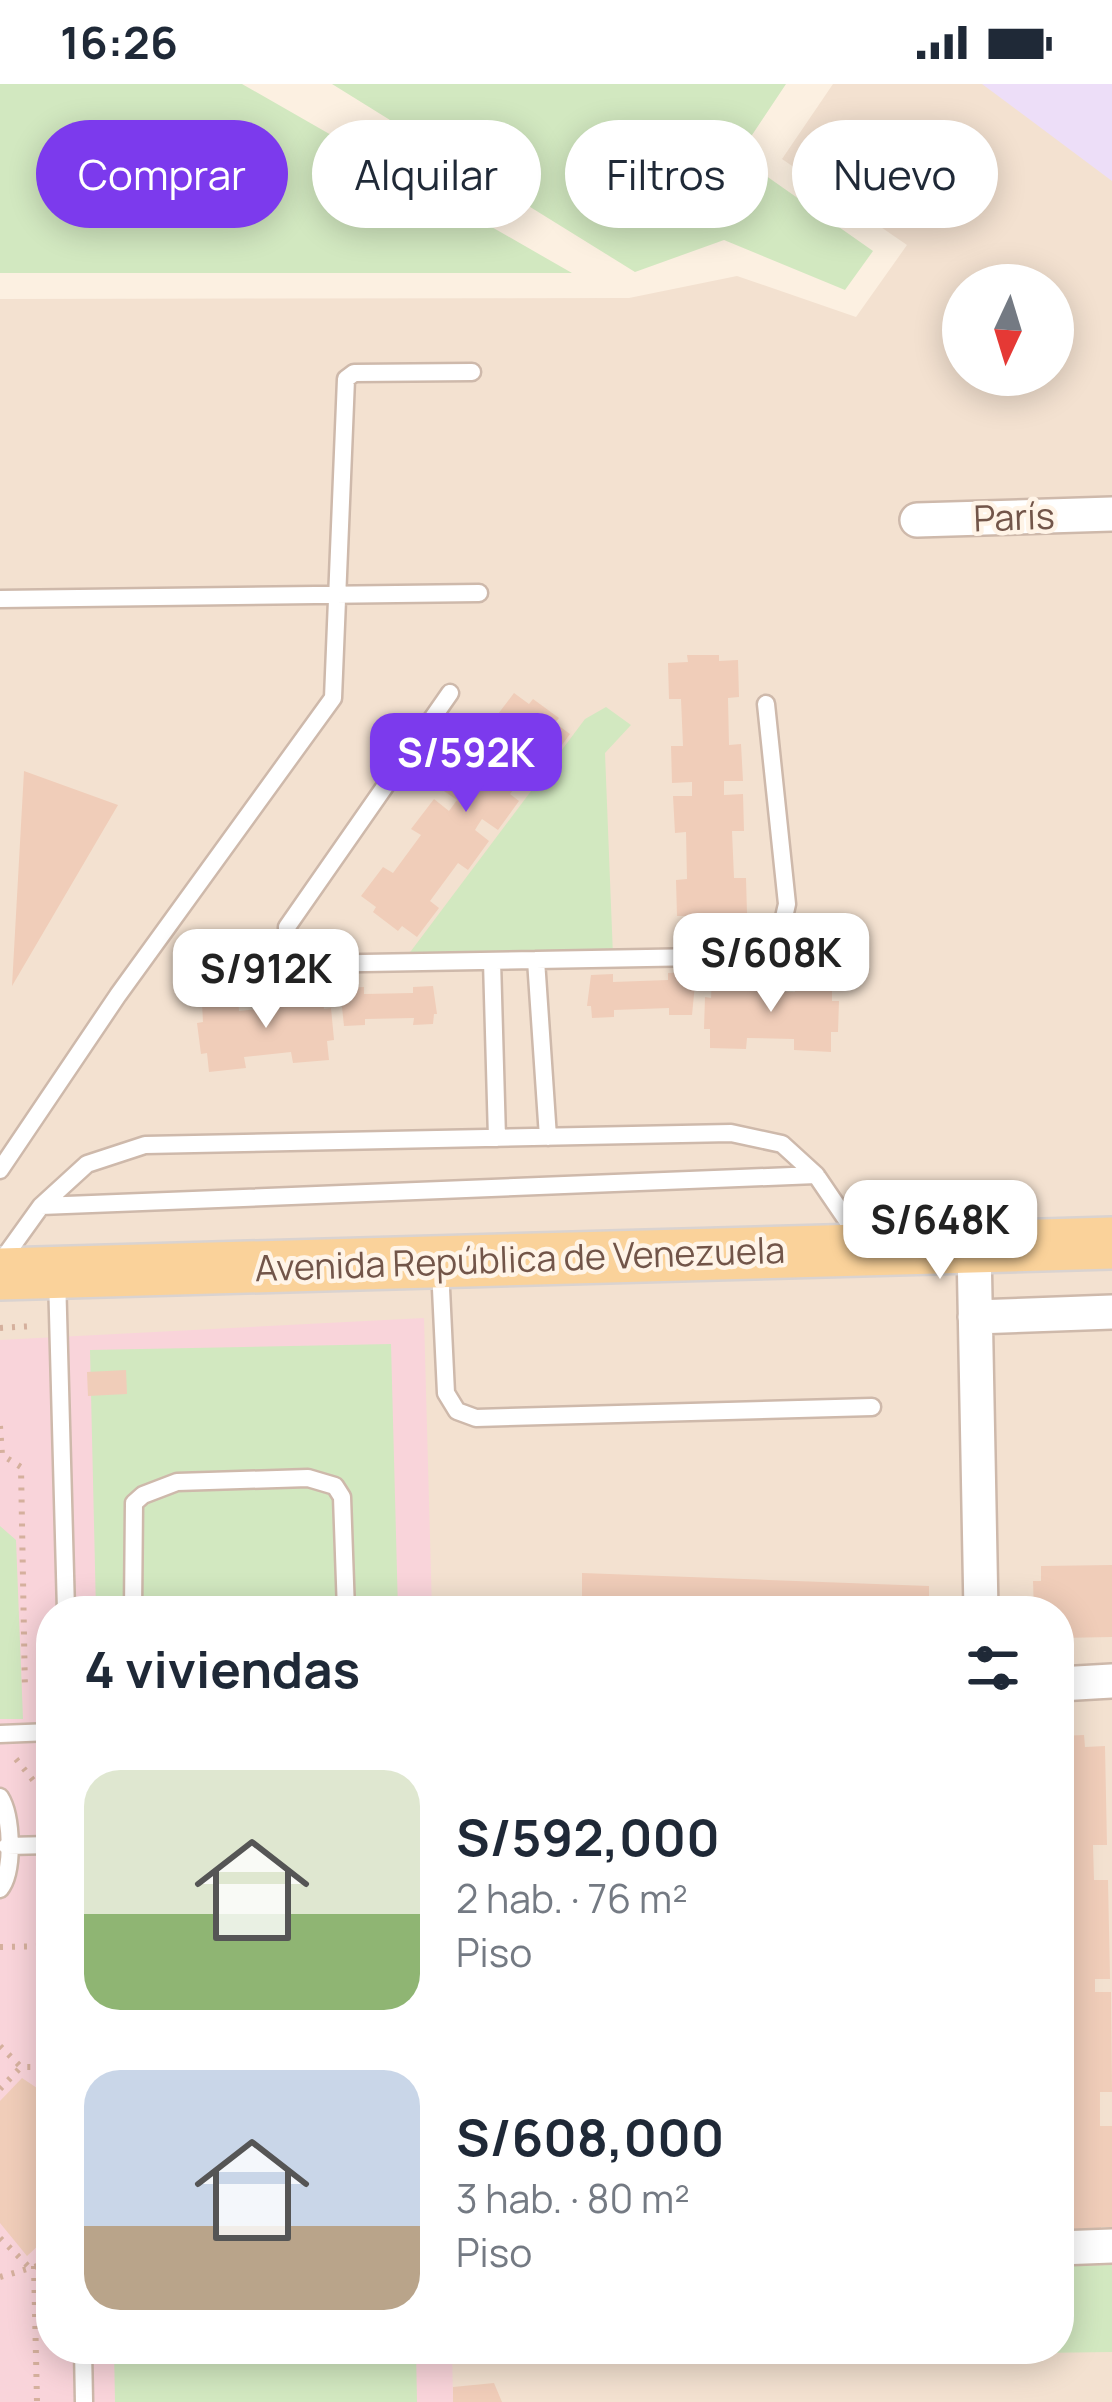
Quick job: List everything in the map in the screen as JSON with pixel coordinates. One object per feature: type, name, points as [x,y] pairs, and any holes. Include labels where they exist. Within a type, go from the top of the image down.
[{"type":"main road","name":"Avenida República de Venezuela","points":[[0,1274],[1112,1244]]},
{"type":"street","name":"París","points":[[916,520],[1112,514]]},
{"type":"street","points":[[974,1247],[981,1596]]},
{"type":"street","points":[[975,1316],[1112,1312]]},
{"type":"street","points":[[1074,1683],[1112,1681]]},
{"type":"street","points":[[1074,2247],[1112,2246]]},
{"type":"lane","points":[[0,1170],[118,995],[325,714],[337,680],[348,376],[472,371]]},
{"type":"lane","points":[[0,599],[479,593]]},
{"type":"lane","points":[[450,693],[287,927],[287,952],[305,964],[758,956],[780,935],[787,904],[766,704]]},
{"type":"lane","points":[[536,959],[548,1137]]},
{"type":"lane","points":[[492,961],[497,1138]]},
{"type":"lane","points":[[0,1263],[41,1206],[87,1164],[145,1145],[731,1132],[782,1144],[815,1175],[867,1249]]},
{"type":"lane","points":[[41,1206],[815,1175]]},
{"type":"lane","points":[[440,1261],[446,1393],[457,1411],[476,1418],[872,1407]]},
{"type":"lane","points":[[57,1273],[66,1596]]},
{"type":"lane","points":[[134,1596],[134,1503],[139,1498],[176,1482],[308,1478],[335,1486],[342,1497],[345,1596]]},
{"type":"lane","points":[[4,1742],[36,1735]]},
{"type":"lane","points":[[0,1797],[7,1810],[8,1846],[8,1879],[0,1889]]},
{"type":"lane","points":[[8,1846],[36,1845]]},
{"type":"lane","points":[[83,2364],[84,2402]]},
{"type":"path","points":[[0,1426],[2,1455],[21,1467],[25,1691]]},
{"type":"path","points":[[4,1742],[36,1783]]},
{"type":"path","points":[[0,1947],[36,1946]]},
{"type":"path","points":[[0,2046],[21,2066],[36,2067]]},
{"type":"path","points":[[0,2089],[21,2066]]},
{"type":"path","points":[[0,2238],[31,2267],[36,2363]]},
{"type":"path","points":[[0,2277],[36,2266]]},
{"type":"path","points":[[36,2364],[38,2402]]},
{"type":"shaded area","points":[[833,84],[1112,84],[1112,2402],[0,2402],[0,299],[629,298],[737,276],[856,317],[907,245],[882,228],[998,228],[998,120],[809,120]]},
{"type":"shaded area","points":[[982,84],[1112,84],[1112,181]]},
{"type":"shaded area","points":[[792,144],[792,166],[782,159]]},
{"type":"shaded area","points":[[424,1318],[432,1596],[36,1596],[36,2364],[452,2364],[453,2402],[0,2402],[0,1340]]},
{"type":"green space","points":[[0,84],[242,84],[312,124],[312,228],[493,228],[572,273],[0,273]]},
{"type":"green space","points":[[332,84],[786,84],[762,120],[565,120],[565,228],[768,228],[768,177],[792,194],[792,228],[840,228],[873,251],[845,290],[724,240],[635,272],[541,214],[541,120],[390,120]]},
{"type":"green space","points":[[606,707],[631,725],[605,753],[613,956],[405,959],[585,719]]},
{"type":"green space","points":[[391,1344],[398,1596],[96,1596],[90,1350]]},
{"type":"green space","points":[[0,1526],[16,1540],[23,1719],[0,1719]]},
{"type":"green space","points":[[1112,2265],[1112,2352],[1074,2353],[1074,2266]]},
{"type":"green space","points":[[114,2364],[416,2364],[417,2402],[115,2402]]},
{"type":"building","points":[[687,655],[738,660],[739,697],[728,698],[729,745],[741,744],[743,781],[724,781],[724,795],[743,794],[744,831],[732,831],[734,878],[746,878],[747,914],[728,914],[729,921],[697,922],[696,916],[677,916],[676,880],[687,879],[686,832],[675,833],[673,796],[692,796],[692,782],[672,783],[671,746],[683,746],[681,699],[669,699],[668,663],[688,662]]},
{"type":"building","points":[[514,693],[529,704],[533,699],[559,718],[555,723],[570,734],[548,764],[539,756],[510,794],[519,801],[498,830],[482,819],[475,830],[489,841],[468,870],[458,863],[430,901],[439,908],[417,937],[402,926],[398,931],[361,896],[383,867],[393,873],[421,835],[411,829],[434,799],[449,811],[457,800],[441,789],[463,759],[473,766],[501,729],[492,722]]},
{"type":"building","points":[[24,771],[118,805],[12,986]]},
{"type":"building","points":[[691,972],[695,984],[692,1015],[669,1015],[669,1008],[614,1010],[614,1017],[592,1018],[591,1006],[587,1006],[591,975],[613,974],[613,982],[668,980],[668,973]]},
{"type":"building","points":[[712,979],[748,980],[748,991],[795,992],[796,981],[832,982],[832,1001],[839,1001],[838,1032],[831,1032],[831,1052],[794,1050],[794,1039],[747,1038],[746,1049],[710,1048],[710,1029],[704,1029],[705,997],[711,998]]},
{"type":"building","points":[[433,986],[437,1014],[433,1024],[413,1025],[414,1018],[365,1019],[365,1025],[344,1026],[344,988],[364,987],[364,994],[413,993],[413,987]]},
{"type":"building","points":[[322,990],[324,1009],[331,1008],[334,1040],[327,1041],[329,1060],[293,1063],[291,1052],[244,1057],[246,1068],[209,1072],[197,1023],[203,1022],[202,1003],[238,999],[239,1011],[286,1006],[286,994]]},
{"type":"building","points":[[126,1370],[127,1394],[88,1396],[87,1372]]},
{"type":"building","points":[[1112,1565],[1112,1637],[1074,1638],[1074,1596],[1034,1596],[1033,1581],[1041,1581],[1041,1566]]},
{"type":"building","points":[[582,1573],[929,1586],[929,1596],[582,1596]]},
{"type":"building","points":[[1074,1735],[1084,1735],[1085,1747],[1105,1746],[1107,1845],[1093,1845],[1094,1880],[1108,1880],[1110,1979],[1095,1979],[1095,1992],[1111,1992],[1112,2092],[1100,2092],[1100,2126],[1112,2126],[1112,2227],[1101,2227],[1101,2238],[1074,2238]]},
{"type":"building","points":[[22,2078],[36,2087],[36,2248],[27,2256],[0,2223],[0,2101]]},
{"type":"building","points":[[494,2383],[502,2402],[453,2402],[453,2387]]}]
